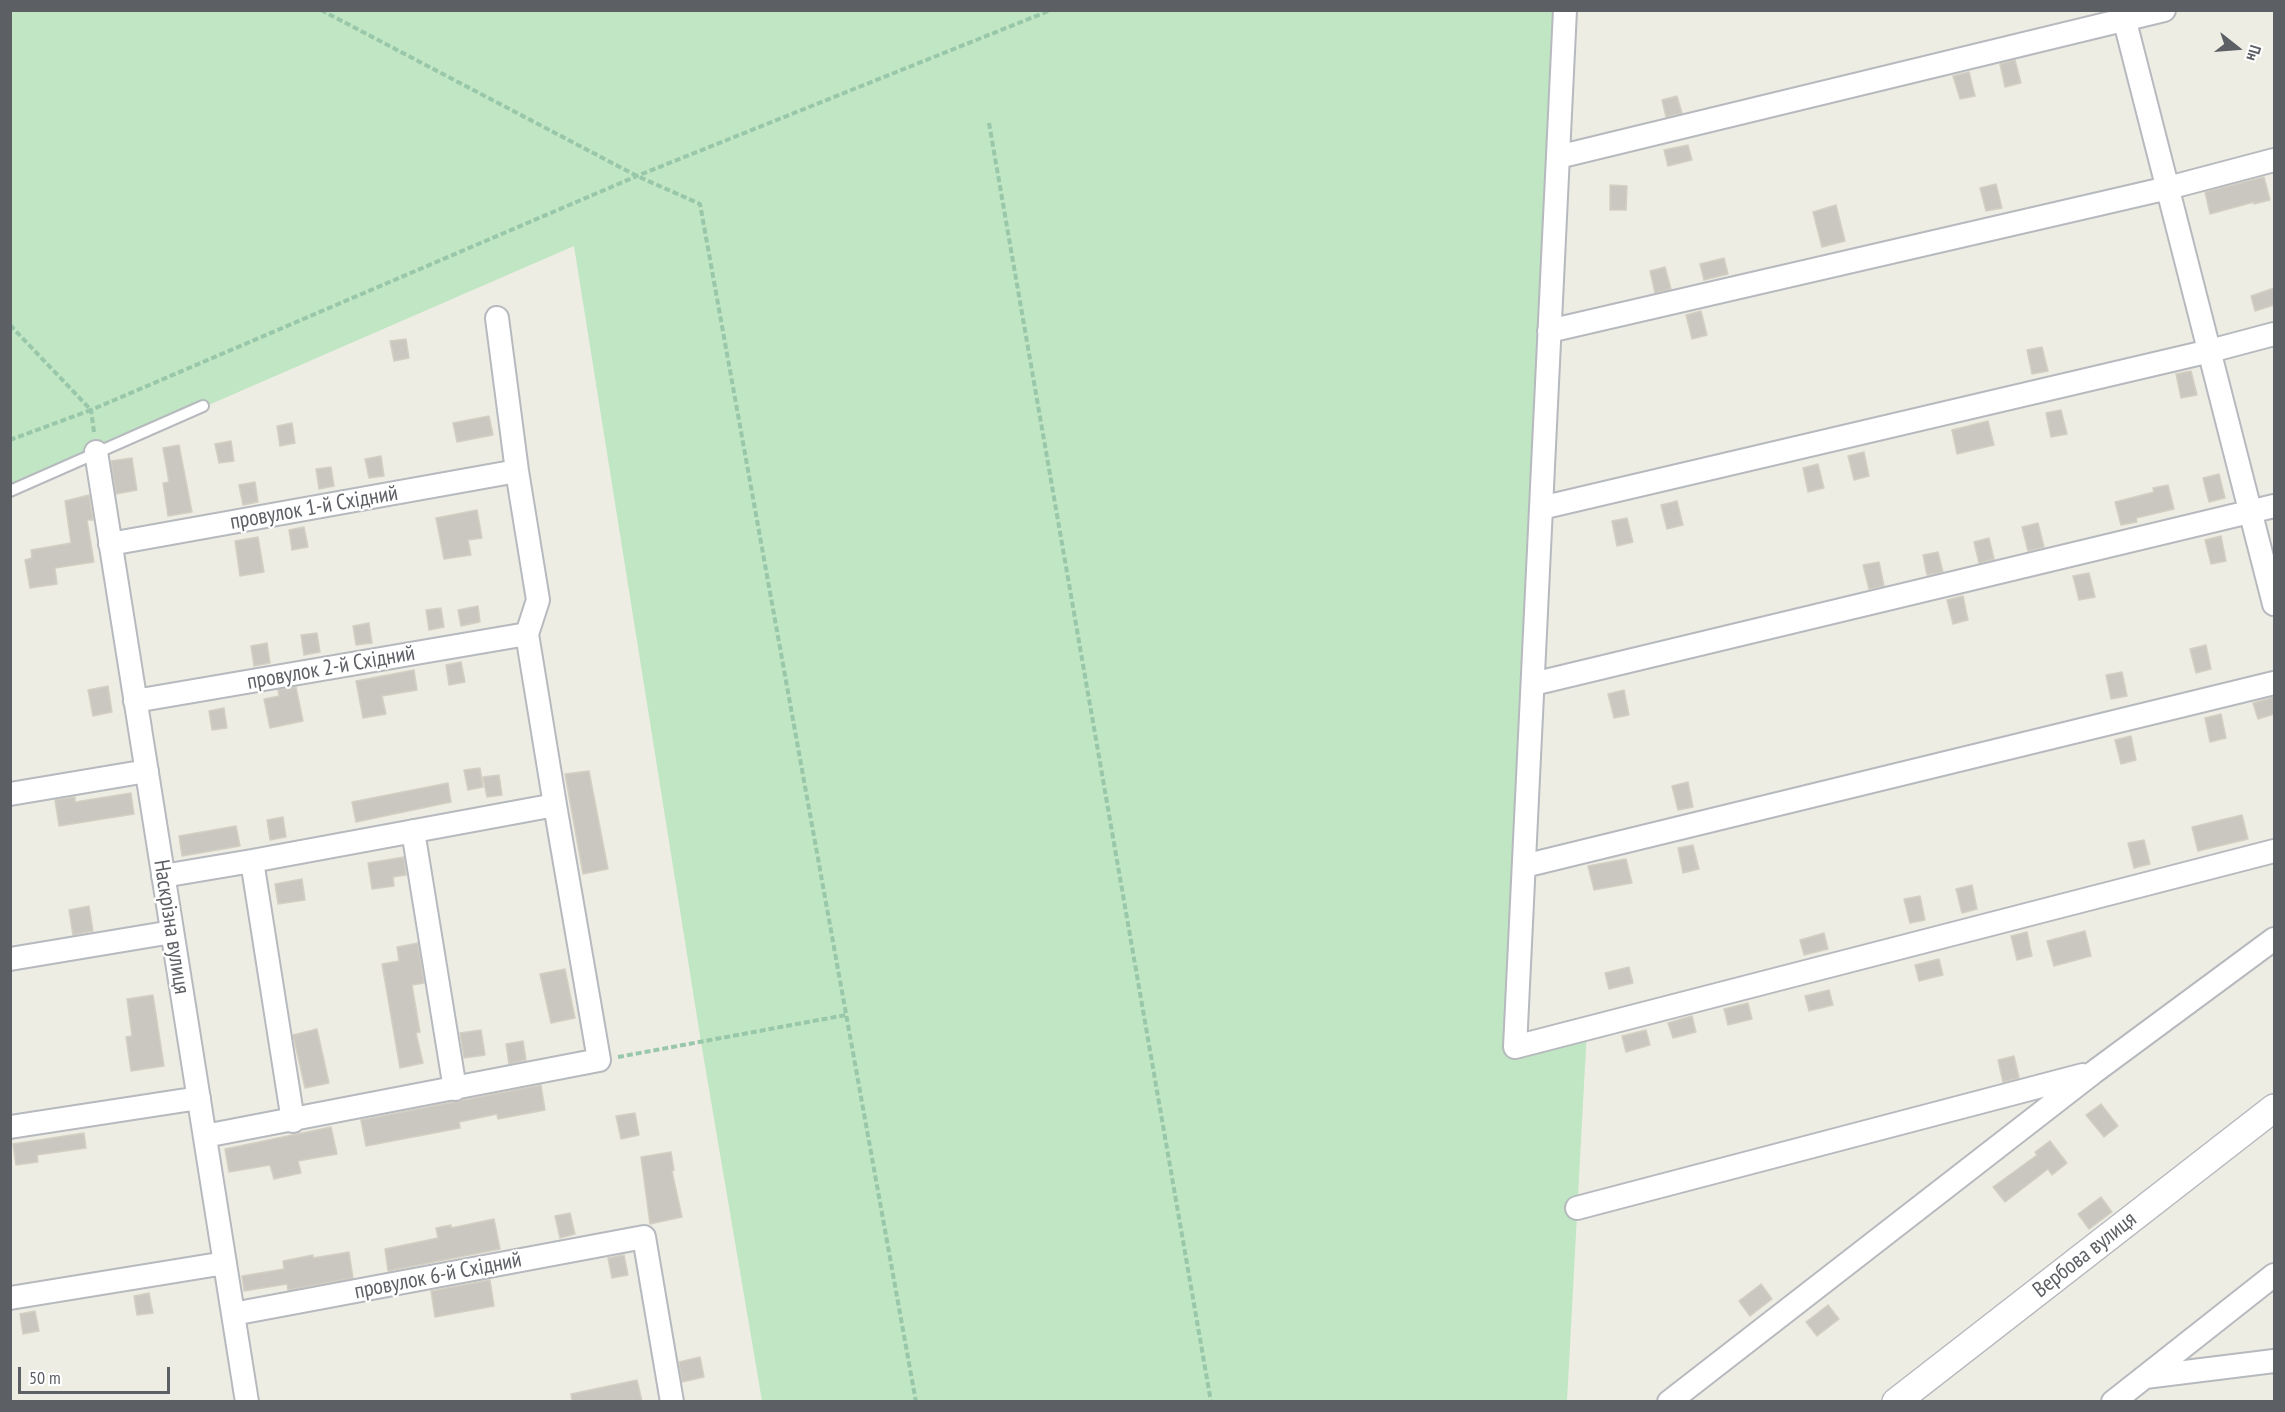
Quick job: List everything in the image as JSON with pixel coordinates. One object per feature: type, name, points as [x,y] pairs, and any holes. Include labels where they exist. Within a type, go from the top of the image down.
[{"type":"street","points":[[1565,10],[1515,1047],[2274,851]]},
{"type":"street","points":[[1558,157],[2124,16],[2164,10]]},
{"type":"street","points":[[2124,16],[2274,604]]},
{"type":"street","points":[[1549,331],[2168,188],[2274,160]]},
{"type":"street","points":[[205,1136],[599,1060],[527,634],[538,600],[517,471],[497,318]]},
{"type":"street","points":[[1541,508],[2274,334]]},
{"type":"street","name":"Наскрізна вулиця","points":[[96,452],[247,1401]]},
{"type":"street","name":"провулок 1-й Східний","points":[[110,544],[517,471]]},
{"type":"street","points":[[1533,684],[2274,506]]},
{"type":"street","name":"провулок 2-й Східний","points":[[135,702],[527,634]]},
{"type":"street","points":[[1524,866],[2274,683]]},
{"type":"street","points":[[10,794],[147,771]]},
{"type":"street","points":[[163,876],[555,805]]},
{"type":"street","points":[[413,831],[455,1089]]},
{"type":"street","points":[[252,861],[293,1120]]},
{"type":"street","points":[[10,959],[172,932]]},
{"type":"street","points":[[1669,1401],[2094,1072],[2274,939]]},
{"type":"street","points":[[1577,1208],[2094,1072]]},
{"type":"street","points":[[10,1127],[199,1098]]},
{"type":"street","name":"Вербова вулиця","points":[[1896,1401],[2274,1108]]},
{"type":"street","name":"провулок 6-й Східний","points":[[233,1314],[644,1237],[672,1401]]},
{"type":"street","points":[[10,1298],[225,1263]]},
{"type":"street","points":[[2113,1401],[2274,1275]]},
{"type":"street","points":[[2143,1377],[2274,1361]]},
{"type":"lane","points":[[10,491],[202,406]]},
{"type":"path","points":[[321,10],[637,176],[700,204],[916,1401]]},
{"type":"path","points":[[10,440],[91,410],[637,176],[1051,10]]},
{"type":"path","points":[[989,123],[1211,1401]]},
{"type":"path","points":[[10,325],[91,410],[96,452]]},
{"type":"path","points":[[599,1060],[846,1015]]},
{"type":"green space","points":[[10,11],[1565,11],[1515,1047],[1587,1029],[1567,1401],[762,1401],[701,1042],[574,246],[11,491]]},
{"type":"building","points":[[2015,60],[2021,83],[2005,87],[2000,64]]},
{"type":"building","points":[[1969,72],[1975,96],[1960,99],[1953,76]]},
{"type":"building","points":[[1677,96],[1682,113],[1666,117],[1662,100]]},
{"type":"building","points":[[1688,145],[1692,160],[1668,166],[1664,150]]},
{"type":"building","points":[[2264,177],[2270,200],[2210,214],[2205,192]]},
{"type":"building","points":[[1996,184],[2002,208],[1986,211],[1980,188]]},
{"type":"building","points":[[1610,185],[1627,186],[1626,210],[1610,210]]},
{"type":"building","points":[[1836,205],[1845,241],[1822,247],[1813,212]]},
{"type":"building","points":[[1724,258],[1728,274],[1704,280],[1700,264]]},
{"type":"building","points":[[1665,267],[1671,289],[1655,293],[1650,271]]},
{"type":"building","points":[[2274,288],[2274,305],[2255,311],[2251,296]]},
{"type":"building","points":[[1701,311],[1707,335],[1692,339],[1686,315]]},
{"type":"building","points":[[406,339],[409,358],[394,361],[390,341]]},
{"type":"building","points":[[2042,347],[2048,371],[2032,374],[2027,350]]},
{"type":"building","points":[[2191,371],[2197,395],[2181,398],[2176,374]]},
{"type":"building","points":[[2061,410],[2067,434],[2051,437],[2046,413]]},
{"type":"building","points":[[489,416],[493,435],[457,442],[453,423]]},
{"type":"building","points":[[1988,421],[1994,445],[1957,454],[1952,430]]},
{"type":"building","points":[[292,423],[295,443],[280,446],[277,426]]},
{"type":"building","points":[[231,441],[234,461],[219,463],[215,444]]},
{"type":"building","points":[[179,445],[192,512],[168,516],[163,483],[169,482],[163,448]]},
{"type":"building","points":[[1864,452],[1869,476],[1854,480],[1848,456]]},
{"type":"building","points":[[381,456],[384,476],[369,478],[365,459]]},
{"type":"building","points":[[132,458],[137,490],[116,494],[111,461]]},
{"type":"building","points":[[1818,464],[1824,488],[1808,492],[1803,468]]},
{"type":"building","points":[[331,467],[334,486],[319,489],[316,469]]},
{"type":"building","points":[[2219,474],[2225,498],[2209,502],[2203,478]]},
{"type":"building","points":[[255,482],[258,502],[243,505],[239,485]]},
{"type":"building","points":[[2168,485],[2174,509],[2136,518],[2137,522],[2121,525],[2115,502],[2154,492],[2153,488]]},
{"type":"building","points":[[89,495],[93,520],[87,520],[94,562],[55,568],[57,584],[30,588],[25,560],[32,558],[31,550],[71,543],[65,501]]},
{"type":"building","points":[[1677,501],[1683,525],[1667,529],[1661,505]]},
{"type":"building","points":[[477,510],[482,538],[468,540],[471,555],[444,559],[436,518]]},
{"type":"building","points":[[1627,518],[1633,542],[1617,546],[1612,521]]},
{"type":"building","points":[[2038,523],[2044,547],[2028,551],[2022,527]]},
{"type":"building","points":[[304,527],[308,547],[292,550],[289,530]]},
{"type":"building","points":[[2221,536],[2226,561],[2211,564],[2205,540]]},
{"type":"building","points":[[258,537],[264,572],[240,576],[235,541]]},
{"type":"building","points":[[1989,538],[1994,559],[1979,563],[1974,542]]},
{"type":"building","points":[[1938,552],[1943,572],[1927,575],[1923,555]]},
{"type":"building","points":[[1879,562],[1884,586],[1869,589],[1863,565]]},
{"type":"building","points":[[2089,573],[2095,597],[2079,600],[2073,576]]},
{"type":"building","points":[[1963,596],[1968,620],[1953,624],[1947,600]]},
{"type":"building","points":[[478,606],[480,622],[461,626],[458,610]]},
{"type":"building","points":[[441,608],[444,627],[429,630],[426,610]]},
{"type":"building","points":[[369,623],[372,643],[356,645],[353,626]]},
{"type":"building","points":[[317,633],[320,652],[304,655],[301,635]]},
{"type":"building","points":[[267,643],[270,663],[254,666],[251,646]]},
{"type":"building","points":[[2206,645],[2211,669],[2196,673],[2190,649]]},
{"type":"building","points":[[461,662],[465,682],[449,685],[446,665]]},
{"type":"building","points":[[414,670],[417,690],[382,696],[386,714],[363,718],[356,681]]},
{"type":"building","points":[[2122,672],[2127,696],[2111,699],[2106,675]]},
{"type":"building","points":[[108,686],[112,712],[93,716],[88,690]]},
{"type":"building","points":[[296,687],[303,721],[270,728],[264,699],[279,696],[278,690]]},
{"type":"building","points":[[1624,690],[1629,715],[1614,718],[1608,694]]},
{"type":"building","points":[[2274,697],[2274,714],[2258,719],[2253,703]]},
{"type":"building","points":[[224,708],[227,728],[212,730],[209,711]]},
{"type":"building","points":[[2221,714],[2226,738],[2210,742],[2205,718]]},
{"type":"building","points":[[2131,736],[2136,760],[2121,764],[2115,740]]},
{"type":"building","points":[[480,768],[483,787],[468,790],[464,770]]},
{"type":"building","points":[[589,771],[608,869],[583,874],[565,774]]},
{"type":"building","points":[[499,775],[502,795],[487,797],[483,777]]},
{"type":"building","points":[[1688,782],[1693,807],[1678,810],[1672,786]]},
{"type":"building","points":[[448,783],[451,802],[356,822],[352,802]]},
{"type":"building","points":[[131,793],[134,814],[59,826],[55,800],[75,797],[75,802]]},
{"type":"building","points":[[2242,815],[2248,839],[2198,851],[2192,827]]},
{"type":"building","points":[[283,817],[286,837],[270,840],[267,820]]},
{"type":"building","points":[[236,826],[240,846],[182,856],[179,836]]},
{"type":"building","points":[[2144,840],[2150,864],[2134,868],[2128,843]]},
{"type":"building","points":[[1693,845],[1699,869],[1683,873],[1678,848]]},
{"type":"building","points":[[404,857],[406,875],[393,877],[394,886],[372,889],[368,863]]},
{"type":"building","points":[[1626,859],[1632,883],[1594,890],[1588,866]]},
{"type":"building","points":[[302,879],[305,900],[278,904],[275,884]]},
{"type":"building","points":[[1972,885],[1977,909],[1962,913],[1956,889]]},
{"type":"building","points":[[1920,896],[1925,920],[1910,923],[1904,899]]},
{"type":"building","points":[[89,906],[93,931],[73,935],[69,910]]},
{"type":"building","points":[[2085,931],[2091,956],[2054,966],[2047,941]]},
{"type":"building","points":[[2027,932],[2032,956],[2017,960],[2011,936]]},
{"type":"building","points":[[1824,933],[1828,949],[1804,955],[1800,940]]},
{"type":"building","points":[[418,943],[424,983],[412,985],[420,1032],[416,1033],[423,1063],[400,1068],[382,964],[399,961],[397,947]]},
{"type":"building","points":[[1939,959],[1943,975],[1919,981],[1915,965]]},
{"type":"building","points":[[1629,967],[1633,983],[1609,989],[1605,973]]},
{"type":"building","points":[[565,969],[575,1018],[551,1023],[540,974]]},
{"type":"building","points":[[1829,990],[1833,1005],[1809,1011],[1805,996]]},
{"type":"building","points":[[153,995],[164,1066],[131,1071],[126,1037],[132,1036],[127,999]]},
{"type":"building","points":[[1748,1003],[1752,1019],[1728,1025],[1724,1009]]},
{"type":"building","points":[[1692,1016],[1696,1032],[1673,1038],[1668,1023]]},
{"type":"building","points":[[317,1029],[329,1083],[305,1088],[293,1035]]},
{"type":"building","points":[[481,1030],[485,1055],[464,1058],[460,1033]]},
{"type":"building","points":[[1646,1030],[1650,1045],[1626,1052],[1622,1036]]},
{"type":"building","points":[[523,1041],[526,1060],[509,1064],[506,1044]]},
{"type":"building","points":[[2014,1056],[2019,1078],[2003,1082],[1998,1060]]},
{"type":"building","points":[[541,1085],[545,1110],[498,1119],[497,1114],[459,1122],[460,1128],[366,1146],[361,1120]]},
{"type":"building","points":[[2101,1104],[2118,1126],[2104,1137],[2086,1115]]},
{"type":"building","points":[[635,1113],[639,1135],[621,1139],[616,1116]]},
{"type":"building","points":[[331,1127],[337,1154],[298,1161],[301,1173],[274,1179],[270,1165],[229,1172],[225,1149]]},
{"type":"building","points":[[84,1133],[86,1148],[37,1155],[38,1162],[16,1165],[13,1144]]},
{"type":"building","points":[[2050,1141],[2067,1163],[2052,1175],[2048,1169],[2005,1202],[1993,1187],[2037,1155],[2035,1152]]},
{"type":"building","points":[[671,1152],[674,1170],[672,1171],[682,1217],[650,1224],[641,1157]]},
{"type":"building","points":[[2101,1197],[2112,1212],[2089,1229],[2078,1214]]},
{"type":"building","points":[[570,1213],[575,1234],[560,1238],[555,1216]]},
{"type":"building","points":[[494,1219],[500,1249],[388,1271],[385,1249],[438,1238],[436,1228],[451,1225],[451,1228]]},
{"type":"building","points":[[349,1252],[353,1278],[288,1290],[287,1284],[244,1291],[242,1276],[284,1269],[283,1261],[313,1255],[313,1258]]},
{"type":"building","points":[[624,1255],[628,1275],[612,1278],[608,1258]]},
{"type":"building","points":[[490,1280],[494,1306],[435,1317],[431,1291]]},
{"type":"building","points":[[1761,1284],[1772,1299],[1750,1316],[1739,1301]]},
{"type":"building","points":[[149,1293],[153,1313],[137,1315],[134,1296]]},
{"type":"building","points":[[1828,1305],[1839,1319],[1817,1336],[1806,1322]]},
{"type":"building","points":[[35,1311],[39,1331],[23,1334],[20,1314]]},
{"type":"building","points":[[700,1357],[704,1377],[682,1382],[679,1362]]},
{"type":"building","points":[[637,1380],[642,1401],[572,1401],[571,1394]]}]
